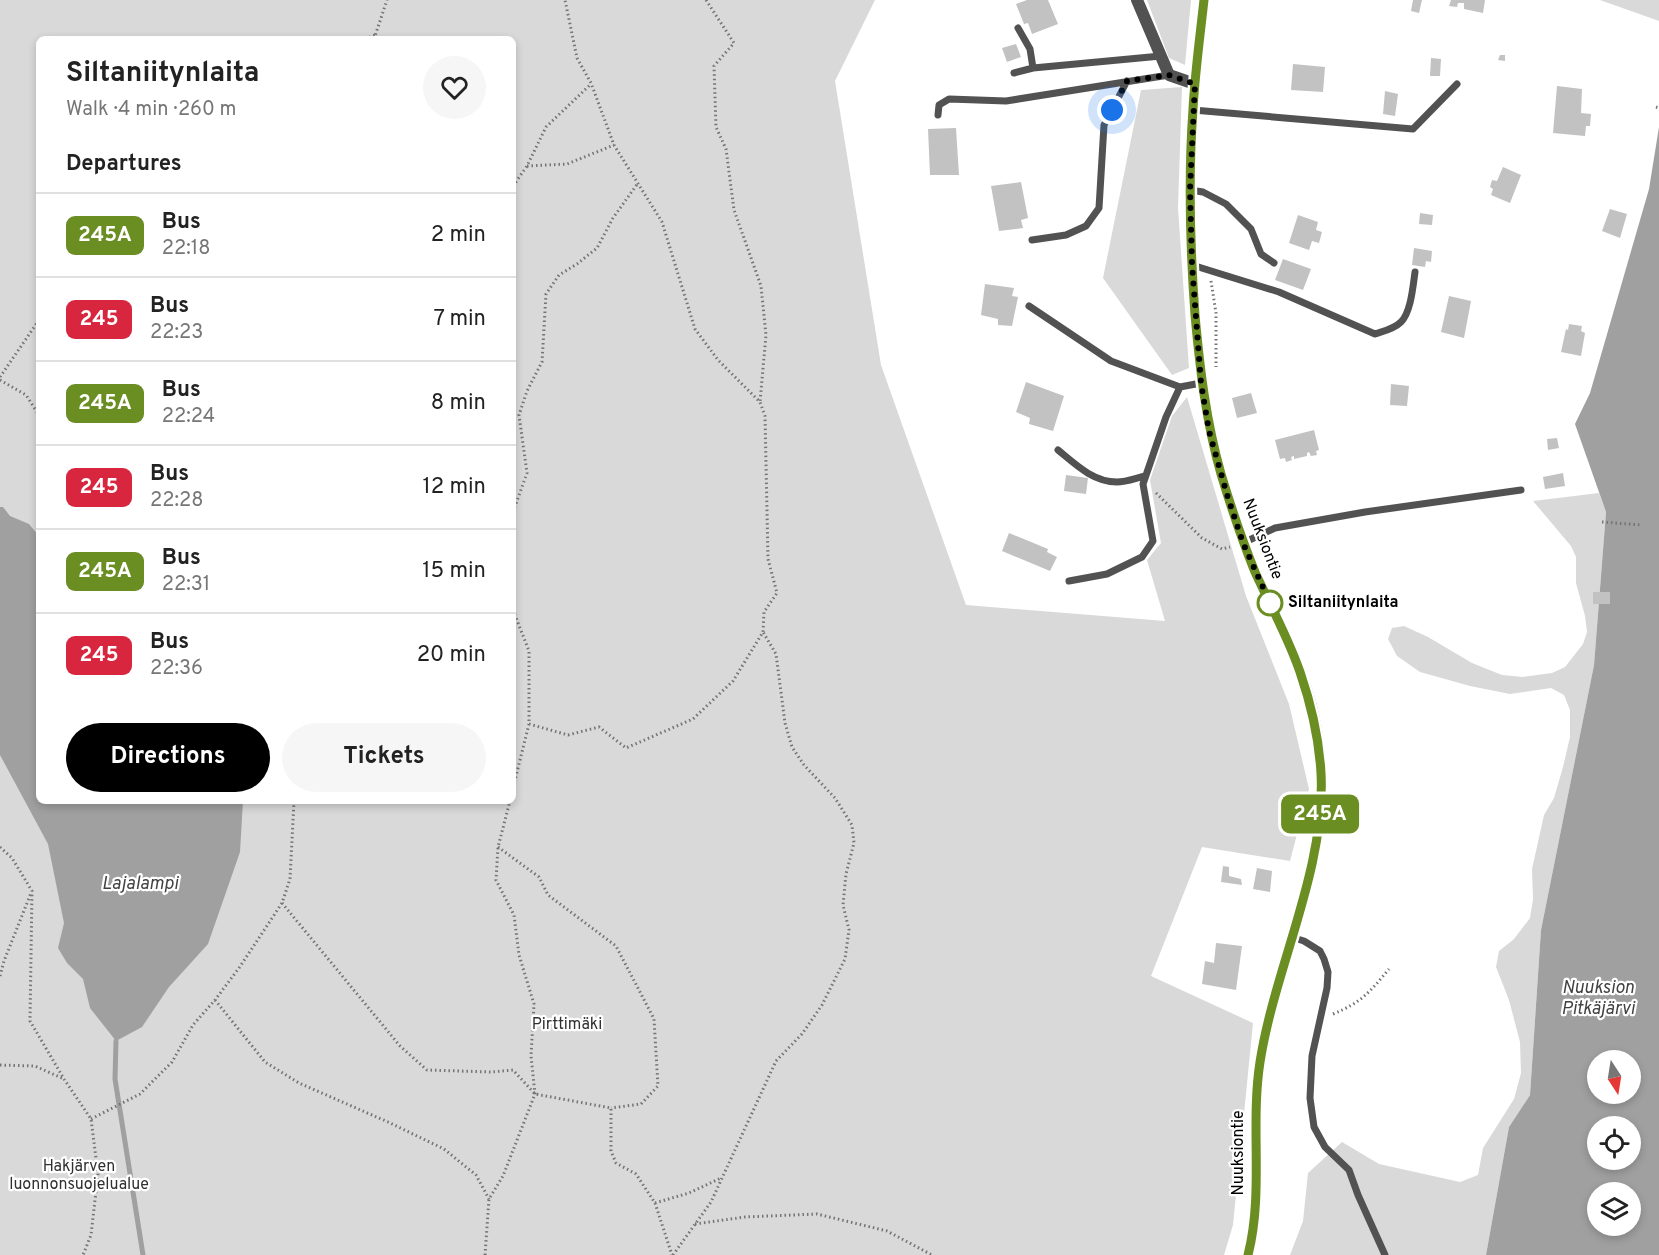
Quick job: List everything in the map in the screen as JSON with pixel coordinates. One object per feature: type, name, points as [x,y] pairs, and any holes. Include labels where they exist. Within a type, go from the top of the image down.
[{"type":"street","points":[[1137,0],[1169,75],[1195,84]]},
{"type":"street","name":"Nuuksiontie","points":[[1204,0],[1192,110],[1190,190],[1192,265],[1201,383],[1209,431],[1243,543],[1299,669],[1309,698],[1321,773],[1320,810],[1311,866],[1267,1023],[1260,1065],[1256,1105],[1256,1196],[1248,1255]]},
{"type":"lane","points":[[1018,28],[1030,49],[1033,68]]},
{"type":"lane","points":[[1014,73],[1033,68],[1161,56]]},
{"type":"lane","points":[[938,115],[939,105],[949,99],[1006,100],[1169,75]]},
{"type":"lane","points":[[1032,240],[1066,235],[1086,226],[1100,208],[1104,125],[1127,81]]},
{"type":"lane","points":[[1192,110],[1413,129],[1457,84]]},
{"type":"lane","points":[[1190,190],[1203,192],[1226,204],[1251,229],[1261,254],[1274,263]]},
{"type":"lane","points":[[1192,265],[1279,292],[1375,334],[1389,330],[1402,321],[1409,305],[1415,272]]},
{"type":"lane","points":[[1029,306],[1111,361],[1180,387],[1201,383]]},
{"type":"lane","points":[[1069,581],[1107,574],[1143,557],[1153,541],[1144,480],[1166,417],[1180,387]]},
{"type":"lane","points":[[1059,450],[1079,467],[1100,480],[1118,482],[1144,480]]},
{"type":"lane","points":[[1243,543],[1275,528],[1365,512],[1521,490]]},
{"type":"lane","points":[[1291,937],[1304,941],[1320,951],[1328,972],[1327,988],[1312,1056],[1310,1098],[1314,1126],[1325,1147],[1349,1170],[1385,1255]]},
{"type":"path","points":[[375,36],[387,0]]},
{"type":"path","points":[[565,0],[577,58],[591,83],[614,145],[662,222],[695,328],[718,360],[760,402]]},
{"type":"path","points":[[673,1255],[711,1202],[776,1061],[802,1034],[822,1005],[845,959],[849,930],[843,905],[846,874],[854,843],[852,825],[835,798],[804,765],[792,747],[785,723],[776,654],[764,632],[764,612],[777,593],[768,559],[765,416],[760,402],[766,334],[761,286],[734,210],[726,149],[716,128],[714,66],[734,43],[706,0]]},
{"type":"path","points":[[516,182],[527,166],[546,127],[591,83]]},
{"type":"path","points":[[527,166],[567,164],[614,145]]},
{"type":"path","points":[[516,504],[527,473],[519,415],[527,391],[542,362],[546,294],[559,275],[597,248],[613,218],[638,183]]},
{"type":"path","points":[[1208,270],[1216,313],[1216,375]]},
{"type":"path","points":[[36,324],[0,378],[26,395],[36,410]]},
{"type":"path","points":[[1144,480],[1202,538],[1222,549],[1243,543]]},
{"type":"path","points":[[1602,522],[1641,525]]},
{"type":"path","points":[[516,618],[529,651],[529,724],[516,776]]},
{"type":"path","points":[[529,724],[568,735],[599,727],[626,748],[693,719],[733,681],[764,632]]},
{"type":"path","points":[[91,1119],[140,1094],[172,1062],[193,1024],[239,968],[282,903],[290,879],[294,804]]},
{"type":"path","points":[[485,1255],[489,1199],[503,1176],[535,1094],[531,1056],[534,1004],[519,955],[514,915],[496,880],[498,847],[509,804]]},
{"type":"path","points":[[0,847],[12,858],[32,891],[30,1021],[91,1119],[98,1174],[91,1235],[83,1255]]},
{"type":"path","points":[[282,903],[400,1046],[427,1070],[491,1072],[513,1070],[535,1094],[611,1108],[641,1104],[658,1086],[654,1019],[616,946],[548,895],[539,877],[498,847]]},
{"type":"path","points":[[0,976],[3,961],[32,891]]},
{"type":"path","points":[[1320,1020],[1354,1005],[1368,994],[1389,969]]},
{"type":"path","points":[[215,1000],[265,1062],[299,1083],[444,1149],[476,1175],[489,1199]]},
{"type":"path","points":[[0,1065],[35,1066],[64,1078]]},
{"type":"path","points":[[611,1108],[611,1151],[616,1163],[636,1174],[656,1203],[673,1255]]},
{"type":"path","points":[[656,1203],[689,1193],[722,1177]]},
{"type":"path","points":[[695,1224],[746,1216],[818,1214],[887,1231],[932,1255]]},
{"type":"green space","name":"Pirttimäki","points":[[0,0],[875,0],[835,81],[881,365],[966,605],[1165,621],[1147,560],[1161,543],[1150,480],[1172,416],[1187,397],[1246,596],[1289,704],[1309,789],[1290,861],[1202,847],[1151,976],[1253,1023],[1233,1225],[1224,1255],[0,1255]]},
{"type":"green space","points":[[1147,0],[1191,0],[1185,65],[1169,58]]},
{"type":"green space","points":[[1600,0],[1659,0],[1659,21]]},
{"type":"green space","points":[[1182,87],[1178,208],[1189,368],[1172,375],[1103,278],[1141,90]]},
{"type":"green space","points":[[1599,493],[1606,512],[1594,665],[1541,930],[1530,1095],[1509,1127],[1486,1255],[1290,1255],[1303,1221],[1308,1173],[1342,1142],[1379,1164],[1460,1182],[1478,1175],[1483,1148],[1514,1099],[1521,1073],[1520,1042],[1509,1000],[1496,967],[1499,951],[1514,939],[1530,918],[1533,899],[1532,869],[1544,815],[1554,798],[1563,767],[1570,737],[1570,710],[1564,695],[1551,688],[1510,694],[1420,672],[1397,656],[1388,639],[1392,628],[1404,626],[1428,637],[1472,663],[1502,675],[1523,677],[1552,673],[1565,667],[1583,644],[1587,632],[1576,583],[1576,557],[1571,546],[1533,501]]},
{"type":"water","name":"Nuuksion Pitkäjärvi","points":[[1659,127],[1659,1255],[1486,1255],[1509,1127],[1530,1095],[1541,930],[1594,665],[1606,512],[1575,424],[1590,393],[1649,189]]},
{"type":"water","name":"Lajalampi","points":[[0,507],[3,507],[10,516],[29,524],[36,532],[36,804],[243,804],[240,852],[208,944],[169,987],[142,1027],[116,1041],[90,1008],[83,979],[67,963],[58,948],[64,923],[48,844],[0,755]]},
{"type":"building","points":[[1027,0],[1048,0],[1058,24],[1032,34],[1028,23],[1024,24],[1016,4]]},
{"type":"building","points":[[1413,0],[1422,0],[1419,13],[1411,11]]},
{"type":"building","points":[[1451,0],[1485,0],[1483,13],[1464,9],[1464,3],[1458,3],[1457,7],[1449,6]]},
{"type":"building","points":[[1016,44],[1021,57],[1007,62],[1002,48]]},
{"type":"building","points":[[1500,55],[1505,55],[1505,61],[1498,60]]},
{"type":"building","points":[[1431,58],[1441,59],[1440,76],[1430,76]]},
{"type":"building","points":[[1293,64],[1325,67],[1323,92],[1291,90]]},
{"type":"building","points":[[1557,86],[1582,89],[1581,113],[1591,114],[1590,126],[1586,126],[1585,136],[1553,133]]},
{"type":"building","points":[[1385,91],[1398,94],[1395,116],[1383,114]]},
{"type":"building","points":[[956,128],[959,175],[930,175],[928,129]]},
{"type":"building","points":[[1503,167],[1521,175],[1510,203],[1491,195],[1492,180],[1497,181]]},
{"type":"building","points":[[1021,182],[1028,218],[1021,220],[1023,228],[999,231],[991,186]]},
{"type":"building","points":[[1610,209],[1627,214],[1620,238],[1602,231]]},
{"type":"building","points":[[1420,213],[1433,215],[1432,225],[1419,224]]},
{"type":"building","points":[[1298,215],[1318,222],[1316,230],[1322,232],[1319,243],[1312,241],[1309,250],[1289,243]]},
{"type":"building","points":[[1414,248],[1432,251],[1431,262],[1426,261],[1425,267],[1412,265]]},
{"type":"building","points":[[1283,259],[1311,269],[1303,290],[1275,280]]},
{"type":"building","points":[[985,284],[1014,288],[1012,296],[1018,297],[1012,326],[998,325],[998,319],[981,315]]},
{"type":"building","points":[[1449,296],[1471,301],[1464,338],[1441,332]]},
{"type":"building","points":[[1569,324],[1582,326],[1581,331],[1585,333],[1581,356],[1561,352]]},
{"type":"building","points":[[1026,382],[1064,396],[1053,431],[1029,424],[1030,418],[1016,412]]},
{"type":"building","points":[[1391,384],[1409,386],[1407,406],[1390,405]]},
{"type":"building","points":[[1251,393],[1257,413],[1237,418],[1232,398]]},
{"type":"building","points":[[1314,430],[1319,450],[1316,451],[1317,455],[1311,456],[1309,452],[1307,456],[1294,459],[1294,456],[1291,457],[1292,460],[1286,462],[1285,458],[1280,459],[1275,440]]},
{"type":"building","points":[[1557,438],[1559,448],[1548,450],[1547,439]]},
{"type":"building","points":[[1563,473],[1565,486],[1545,489],[1543,477]]},
{"type":"building","points":[[1066,475],[1088,478],[1086,494],[1064,491]]},
{"type":"building","points":[[1009,533],[1048,549],[1047,552],[1057,557],[1050,571],[1002,551]]},
{"type":"building","points":[[1593,592],[1610,592],[1610,604],[1593,604]]},
{"type":"building","points":[[1223,866],[1229,867],[1229,876],[1241,879],[1242,885],[1221,882]]},
{"type":"building","points":[[1257,868],[1272,871],[1270,892],[1253,889]]},
{"type":"building","points":[[1216,943],[1242,946],[1236,990],[1202,984],[1205,961],[1214,963]]},
{"type":"waterway","points":[[116,1041],[115,1079],[143,1255]]},
{"type":"bus line","name":"245A","points":[[1204,0],[1192,110],[1190,190],[1192,265],[1201,383],[1209,431],[1243,543],[1299,669],[1309,698],[1321,773],[1320,810],[1311,866],[1267,1023],[1260,1065],[1256,1105],[1256,1196],[1248,1255]]},
{"type":"place","name":"Siltaniitynlaita","points":[[1270,603]]},
{"type":"route","points":[[1112,110],[1127,81],[1169,75],[1195,84],[1190,190],[1192,265],[1201,383],[1209,431],[1221,476],[1243,543],[1270,603]]},
{"type":"park label","name":"Hakjärven luonnonsuojelualue","points":[[79,1176]]}]
